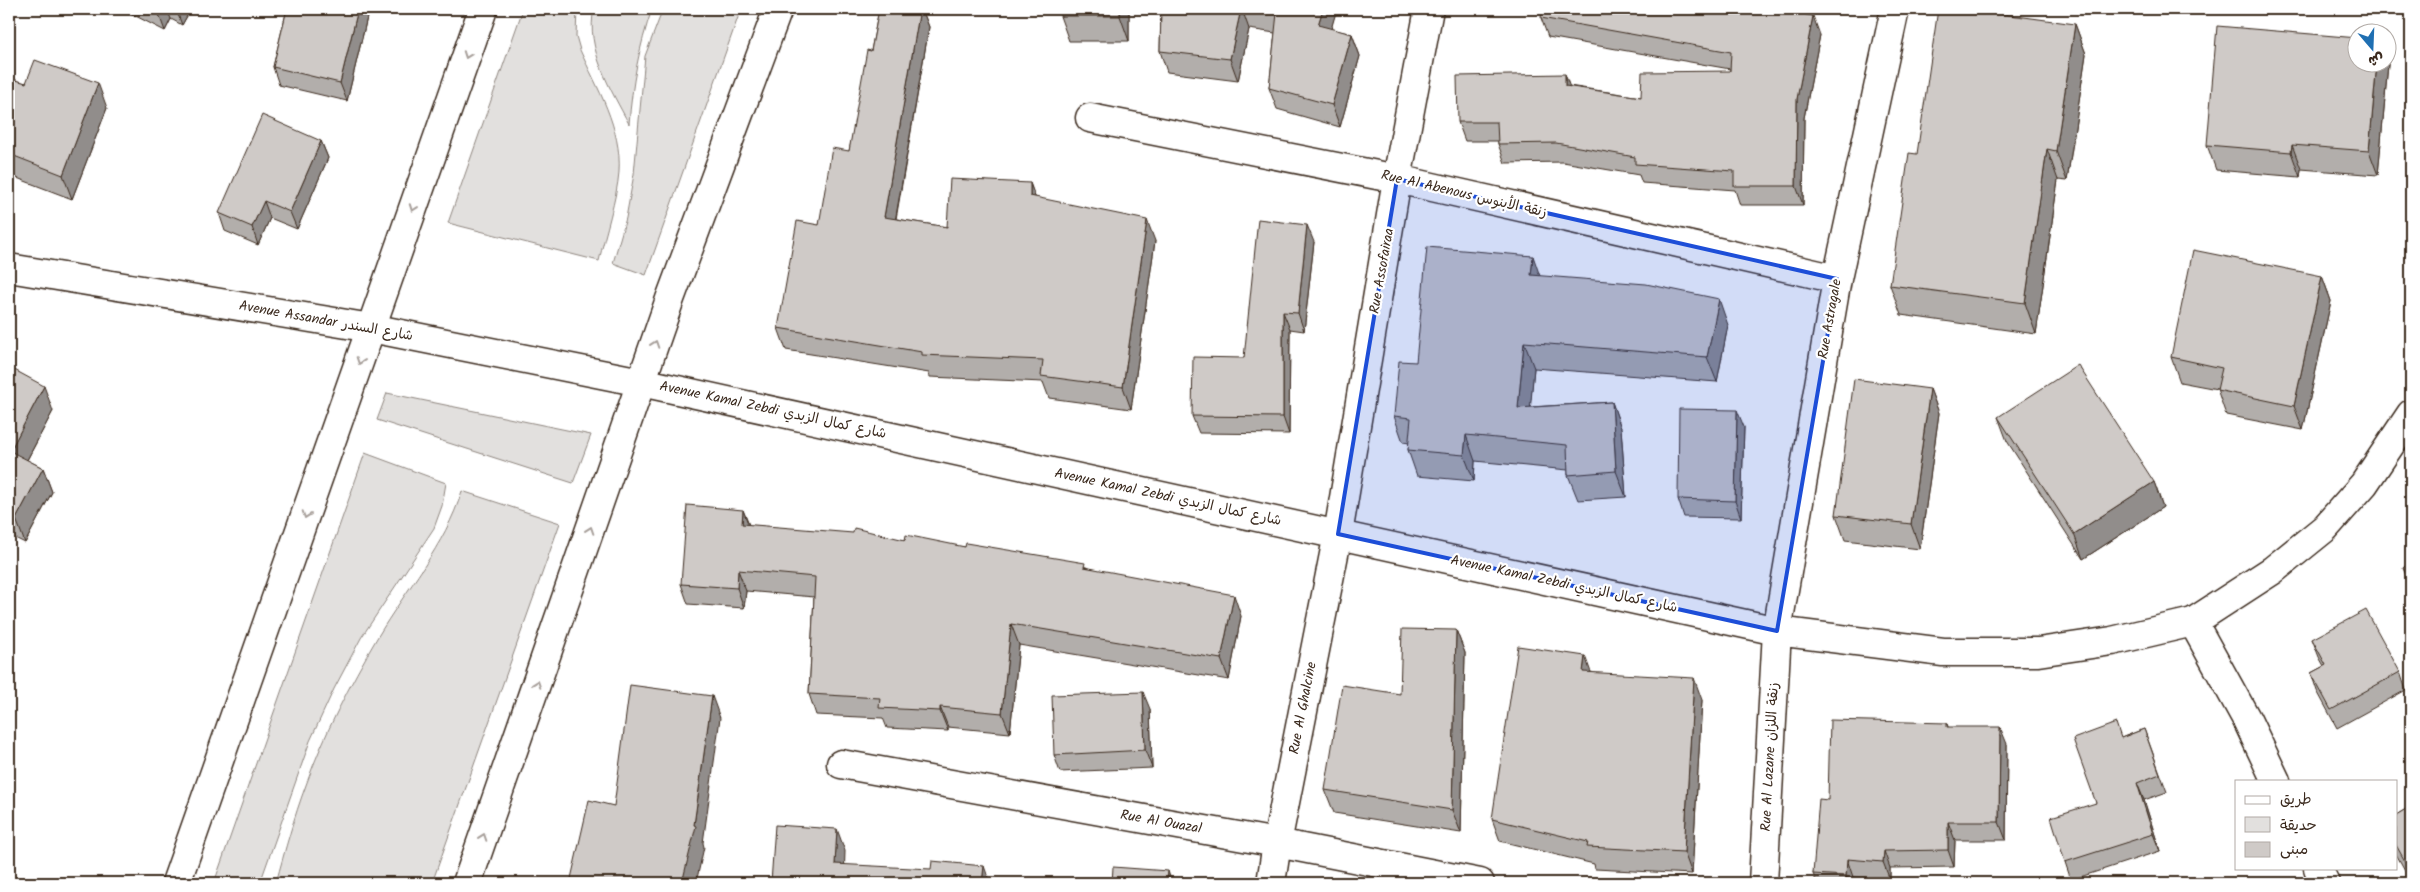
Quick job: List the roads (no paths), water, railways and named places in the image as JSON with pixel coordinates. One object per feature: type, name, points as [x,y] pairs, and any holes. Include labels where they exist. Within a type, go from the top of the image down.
[{"type":"street","points":[[176,883],[484,9]]},
{"type":"street","points":[[467,883],[641,382],[778,9]]},
{"type":"street","name":"Rue Assofairaa","points":[[1338,534],[1397,179],[1429,9]]},
{"type":"street","name":"Rue Astragale","points":[[1776,631],[1837,279],[1895,9]]},
{"type":"street","name":"Rue Al Abenous زنقة الأبنوس","points":[[1090,118],[1397,179],[1837,279]]},
{"type":"street","name":"Avenue Assandar شارع السندر","points":[[9,268],[371,328],[641,382]]},
{"type":"street","name":"Avenue Kamal Zebdi شارع كمال الزبدي","points":[[641,382],[1776,631],[1943,652],[2038,652],[2112,641],[2193,622],[2273,570],[2325,528],[2364,484],[2411,414]]},
{"type":"street","name":"Rue Al Ghalcine","points":[[1271,883],[1276,843],[1338,534]]},
{"type":"street","points":[[2193,622],[2246,720],[2276,780]]},
{"type":"street","name":"Rue Al Lazane زنقة اللزان","points":[[1763,883],[1776,631]]},
{"type":"street","name":"Rue Al Ouazal","points":[[842,764],[1276,843],[1480,883]]},
{"type":"street","points":[[2319,870],[2325,883]]}]
